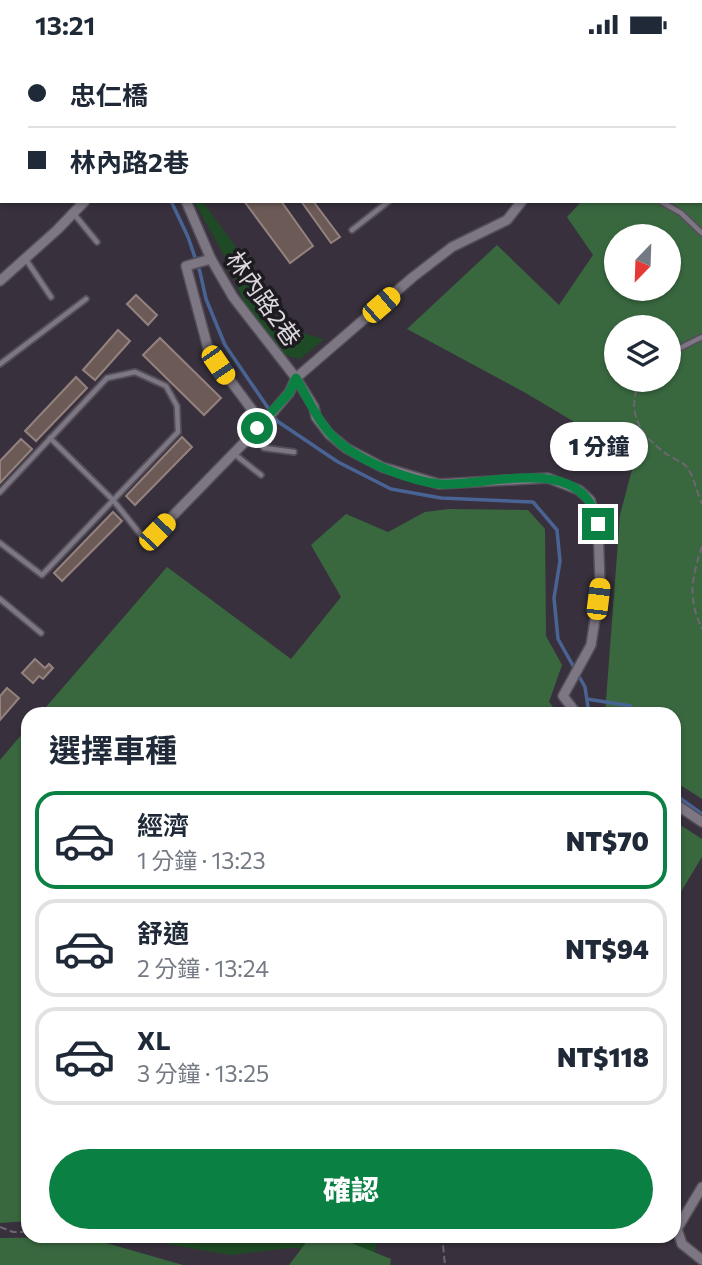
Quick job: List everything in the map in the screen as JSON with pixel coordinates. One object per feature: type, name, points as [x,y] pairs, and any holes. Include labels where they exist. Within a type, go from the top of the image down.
[{"type":"street","points":[[0,281],[83,203]]},
{"type":"street","name":"林內路2巷","points":[[187,203],[211,259],[233,297],[296,378],[314,407],[316,417],[329,434],[346,448],[382,467],[439,484],[548,478],[564,482],[590,500],[598,524],[600,584],[591,645],[563,696],[572,707]]},
{"type":"street","name":"林內路2巷","points":[[296,378],[452,247],[507,220],[520,203]]},
{"type":"street","name":"林內路2巷","points":[[211,259],[186,266],[209,352],[261,424]]},
{"type":"street","points":[[157,532],[289,393],[296,378]]},
{"type":"street","points":[[681,808],[702,822]]},
{"type":"street","points":[[681,1222],[702,1187]]},
{"type":"street","points":[[681,1241],[702,1260]]},
{"type":"lane","points":[[352,230],[386,203]]},
{"type":"lane","points":[[664,203],[681,213],[702,233]]},
{"type":"lane","points":[[74,214],[97,242]]},
{"type":"lane","points":[[24,257],[51,297]]},
{"type":"lane","points":[[0,364],[86,299]]},
{"type":"lane","points":[[681,348],[702,337]]},
{"type":"lane","points":[[0,492],[107,378],[135,372],[166,386],[177,406],[178,432],[42,575],[0,543]]},
{"type":"lane","points":[[261,424],[264,449],[294,452]]},
{"type":"lane","points":[[50,438],[113,501],[145,540]]},
{"type":"lane","points":[[232,452],[261,475]]},
{"type":"lane","points":[[0,599],[41,633]]},
{"type":"path","points":[[637,392],[634,417],[646,436],[666,454],[686,466],[702,504]]},
{"type":"path","points":[[702,546],[691,580],[696,617],[702,629]]},
{"type":"path","points":[[0,1227],[21,1233]]},
{"type":"path","points":[[443,1243],[445,1265]]},
{"type":"green space","points":[[195,203],[203,203],[250,266],[283,328],[324,339],[300,359],[285,355],[249,313],[221,250]]},
{"type":"green space","points":[[580,203],[702,203],[702,799],[681,786],[681,707],[606,707],[620,515],[635,458],[524,392],[407,329],[497,245],[559,305],[593,255],[567,217]]},
{"type":"green space","points":[[449,509],[528,510],[545,529],[546,636],[562,665],[549,702],[553,707],[46,707],[167,567],[291,659],[341,597],[311,545],[346,514],[388,532],[425,512]]},
{"type":"green space","points":[[21,735],[21,1222],[0,1223],[0,760]]},
{"type":"green space","points":[[681,826],[702,839],[702,857],[681,892]]},
{"type":"green space","points":[[0,1238],[21,1238],[21,1243],[106,1243],[183,1265],[0,1265]]},
{"type":"green space","points":[[162,1243],[376,1243],[375,1252],[291,1248],[230,1255]]},
{"type":"green space","points":[[306,1243],[351,1243],[391,1259],[390,1265],[289,1265]]},
{"type":"building","points":[[245,203],[282,203],[313,246],[290,263]]},
{"type":"building","points":[[302,203],[314,203],[340,237],[331,243]]},
{"type":"building","points":[[136,295],[157,315],[148,325],[127,304]]},
{"type":"building","points":[[118,330],[130,341],[95,380],[83,370]]},
{"type":"building","points":[[160,338],[221,398],[204,415],[143,355]]},
{"type":"building","points":[[76,377],[87,388],[36,441],[25,431]]},
{"type":"building","points":[[182,437],[192,447],[135,505],[126,496]]},
{"type":"building","points":[[21,439],[32,449],[0,483],[0,461]]},
{"type":"building","points":[[113,512],[122,521],[62,581],[54,573]]},
{"type":"building","points":[[35,659],[45,668],[49,664],[53,668],[43,679],[39,676],[33,683],[22,673]]},
{"type":"building","points":[[7,688],[19,698],[0,720],[0,696]]},
{"type":"waterway","points":[[172,203],[188,237],[206,299],[225,345],[277,421],[338,462],[391,489],[441,498],[533,502],[557,530],[560,561],[554,598],[558,639],[585,687],[588,707]]},
{"type":"waterway","points":[[587,699],[631,706]]},
{"type":"waterway","points":[[681,799],[702,814]]},
{"type":"route","points":[[257,428],[289,393],[296,378],[314,407],[316,417],[329,434],[364,459],[422,481],[439,484],[473,480],[548,478],[564,482],[590,500],[598,524]]}]
